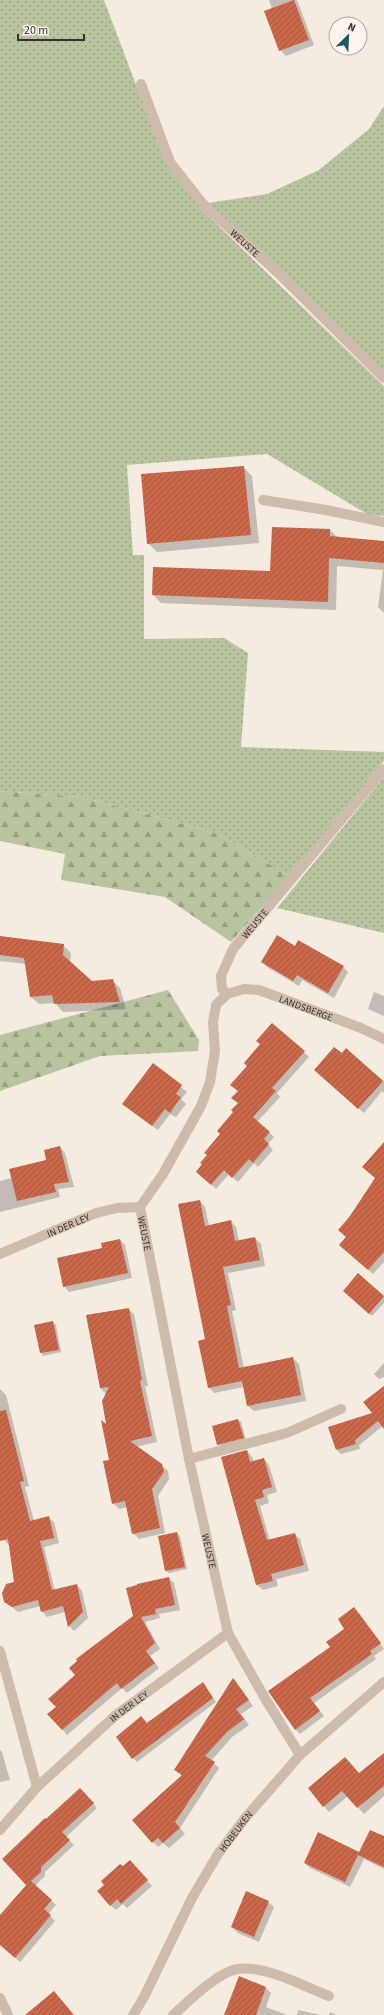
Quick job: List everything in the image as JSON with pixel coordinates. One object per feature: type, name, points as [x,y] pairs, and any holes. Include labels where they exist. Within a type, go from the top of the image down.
[{"type":"street","name":"WEUSTE","points":[[141,84],[170,162],[203,204],[277,272],[384,378]]},
{"type":"street","points":[[263,500],[326,510],[384,522]]},
{"type":"street","name":"WEUSTE","points":[[300,1755],[266,1700],[228,1633],[189,1459],[140,1207],[163,1174],[201,1106],[211,1074],[215,1051],[213,1022],[216,1005],[226,994],[222,989],[221,976],[233,949],[384,769]]},
{"type":"street","name":"LANDSBERGE","points":[[226,994],[244,989],[259,990],[361,1028],[384,1039]]},
{"type":"street","name":"IN DER LEY","points":[[0,1254],[96,1213],[116,1208],[140,1207]]},
{"type":"street","points":[[189,1459],[287,1434],[341,1409]]},
{"type":"street","name":"IN DER LEY","points":[[0,1830],[37,1787],[116,1715],[228,1633]]},
{"type":"street","points":[[0,1651],[37,1787]]},
{"type":"street","name":"HOBEUKEN","points":[[133,2015],[144,1997],[192,1898],[218,1854],[246,1817],[300,1755],[384,1682]]},
{"type":"street","points":[[173,2015],[215,1980],[237,1969],[258,1969],[329,1996]]},
{"type":"street","points":[[0,1998],[8,2015]]},
{"type":"green space","points":[[0,0],[104,0],[164,159],[201,209],[384,386],[384,516],[367,514],[267,454],[127,465],[133,555],[144,555],[144,639],[224,638],[248,653],[241,747],[384,752],[384,761],[289,876],[217,833],[82,797],[0,791]]},
{"type":"green space","points":[[384,106],[384,373],[208,203],[267,194],[319,170],[369,129]]},
{"type":"green space","points":[[384,777],[384,933],[277,908]]},
{"type":"green space","points":[[0,791],[82,797],[217,833],[289,876],[231,942],[165,897],[61,880],[65,854],[0,841]]},
{"type":"green space","points":[[168,990],[199,1040],[198,1051],[100,1056],[0,1091],[0,1035]]},
{"type":"building","points":[[294,0],[309,40],[279,51],[264,11]]},
{"type":"building","points":[[244,466],[251,535],[147,544],[141,474]]},
{"type":"building","points":[[272,527],[330,529],[330,536],[384,541],[384,563],[329,558],[328,602],[152,595],[153,567],[270,571]]},
{"type":"building","points":[[277,935],[295,946],[298,940],[344,966],[328,993],[297,975],[293,981],[261,962]]},
{"type":"building","points":[[0,936],[64,944],[63,955],[92,981],[113,979],[120,1002],[54,1004],[52,995],[30,997],[24,958],[0,955]]},
{"type":"building","points":[[272,1023],[305,1051],[272,1088],[276,1091],[253,1117],[270,1132],[264,1139],[269,1144],[253,1163],[249,1159],[232,1178],[224,1170],[211,1185],[196,1172],[202,1164],[200,1163],[207,1155],[204,1153],[220,1134],[217,1131],[233,1112],[231,1110],[238,1103],[231,1098],[238,1091],[230,1085],[247,1066],[244,1063],[260,1044],[256,1041]]},
{"type":"building","points":[[334,1047],[342,1053],[346,1048],[383,1081],[358,1109],[314,1070]]},
{"type":"building","points":[[153,1063],[182,1085],[176,1094],[181,1097],[170,1113],[165,1109],[152,1126],[122,1104]]},
{"type":"building","points":[[384,1142],[384,1252],[368,1270],[339,1245],[346,1237],[338,1230],[350,1216],[375,1178],[362,1167]]},
{"type":"building","points":[[60,1146],[69,1182],[54,1184],[56,1192],[17,1201],[9,1169],[46,1160],[44,1150]]},
{"type":"building","points":[[200,1200],[205,1226],[231,1220],[235,1241],[255,1237],[260,1260],[223,1267],[231,1305],[227,1306],[239,1368],[293,1357],[301,1395],[247,1406],[242,1381],[208,1388],[198,1341],[205,1339],[178,1204]]},
{"type":"building","points":[[120,1239],[128,1273],[63,1287],[57,1258],[102,1248],[101,1243]]},
{"type":"building","points":[[358,1273],[384,1296],[369,1314],[343,1291]]},
{"type":"building","points":[[129,1308],[142,1380],[140,1381],[152,1436],[130,1441],[162,1464],[164,1472],[152,1489],[160,1528],[132,1534],[125,1501],[112,1504],[103,1461],[109,1460],[101,1420],[106,1424],[102,1401],[109,1387],[100,1388],[86,1315]]},
{"type":"building","points":[[53,1321],[59,1350],[40,1353],[34,1325]]},
{"type":"building","points":[[384,1386],[384,1429],[378,1421],[355,1440],[356,1444],[336,1450],[328,1427],[372,1413],[363,1402]]},
{"type":"building","points":[[6,1410],[24,1481],[20,1482],[30,1521],[49,1516],[54,1538],[40,1541],[52,1590],[77,1584],[83,1612],[68,1627],[63,1606],[41,1612],[38,1600],[12,1607],[4,1602],[2,1593],[6,1584],[14,1582],[8,1539],[0,1541],[0,1411]]},
{"type":"building","points":[[238,1419],[244,1438],[217,1445],[212,1426]]},
{"type":"building","points":[[247,1450],[250,1462],[264,1458],[272,1487],[262,1490],[264,1497],[255,1500],[267,1540],[295,1533],[304,1565],[271,1574],[273,1581],[256,1585],[221,1457]]},
{"type":"building","points":[[177,1532],[185,1567],[165,1571],[158,1536]]},
{"type":"building","points":[[169,1577],[175,1605],[155,1609],[156,1614],[141,1617],[155,1643],[146,1651],[155,1663],[121,1689],[117,1683],[62,1730],[47,1714],[56,1707],[48,1699],[75,1675],[69,1668],[77,1661],[76,1659],[133,1616],[126,1588]]},
{"type":"building","points":[[354,1607],[381,1643],[370,1651],[372,1654],[310,1698],[320,1711],[295,1730],[268,1691],[330,1647],[326,1642],[344,1629],[338,1619]]},
{"type":"building","points":[[233,1678],[249,1700],[236,1709],[244,1719],[227,1732],[205,1756],[215,1762],[175,1822],[180,1828],[163,1843],[158,1838],[152,1843],[132,1820],[182,1775],[174,1770]]},
{"type":"building","points":[[203,1682],[213,1698],[132,1759],[116,1737],[141,1716],[147,1723]]},
{"type":"building","points":[[384,1753],[384,1786],[357,1808],[342,1791],[323,1807],[308,1788],[345,1757],[359,1773]]},
{"type":"building","points":[[80,1788],[94,1803],[62,1832],[70,1840],[41,1867],[41,1872],[31,1881],[52,1900],[44,1909],[51,1915],[15,1958],[0,1945],[0,1915],[28,1883],[26,1885],[2,1859],[45,1818],[46,1819]]},
{"type":"building","points":[[370,1830],[384,1836],[384,1867],[358,1855],[345,1882],[304,1863],[318,1832],[359,1852]]},
{"type":"building","points":[[130,1860],[148,1880],[121,1904],[117,1899],[110,1906],[97,1891],[104,1885],[101,1881],[120,1864],[123,1866]]},
{"type":"building","points":[[246,1891],[269,1901],[254,1937],[231,1927]]},
{"type":"building","points":[[239,1976],[266,1987],[256,2015],[224,2015]]},
{"type":"building","points":[[54,1991],[74,2015],[25,2015]]}]
